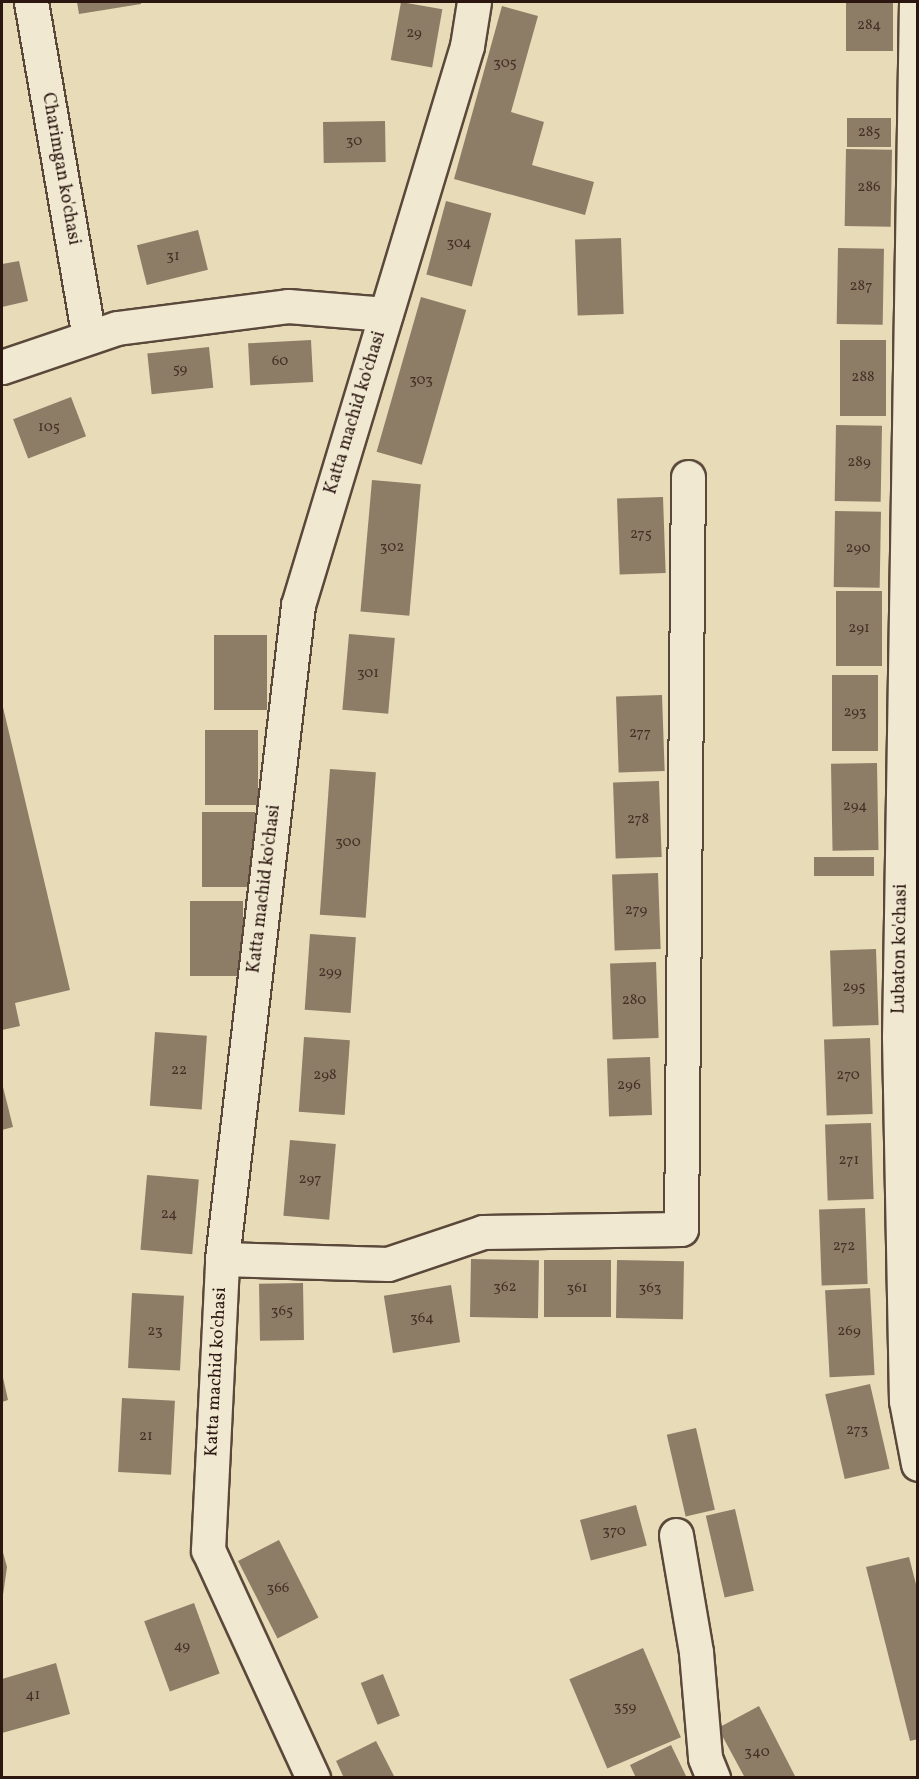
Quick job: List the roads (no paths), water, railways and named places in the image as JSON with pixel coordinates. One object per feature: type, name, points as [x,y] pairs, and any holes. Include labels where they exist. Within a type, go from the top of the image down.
[{"type":"street","name":"Charimgan ko'chasi","points":[[31,2],[89,338]]},
{"type":"street","name":"Katta machid ko'chasi","points":[[313,1778],[208,1550],[222,1259],[298,604],[467,46],[474,2]]},
{"type":"street","name":"Lubaton ko'chasi","points":[[916,2],[899,1037],[906,1401],[918,1464]]},
{"type":"street","points":[[2,367],[117,328],[288,306],[386,314]]},
{"type":"street","points":[[222,1259],[388,1264],[483,1232],[681,1229],[688,477]]},
{"type":"street","points":[[676,1535],[696,1652],[705,1758],[713,1778]]}]
